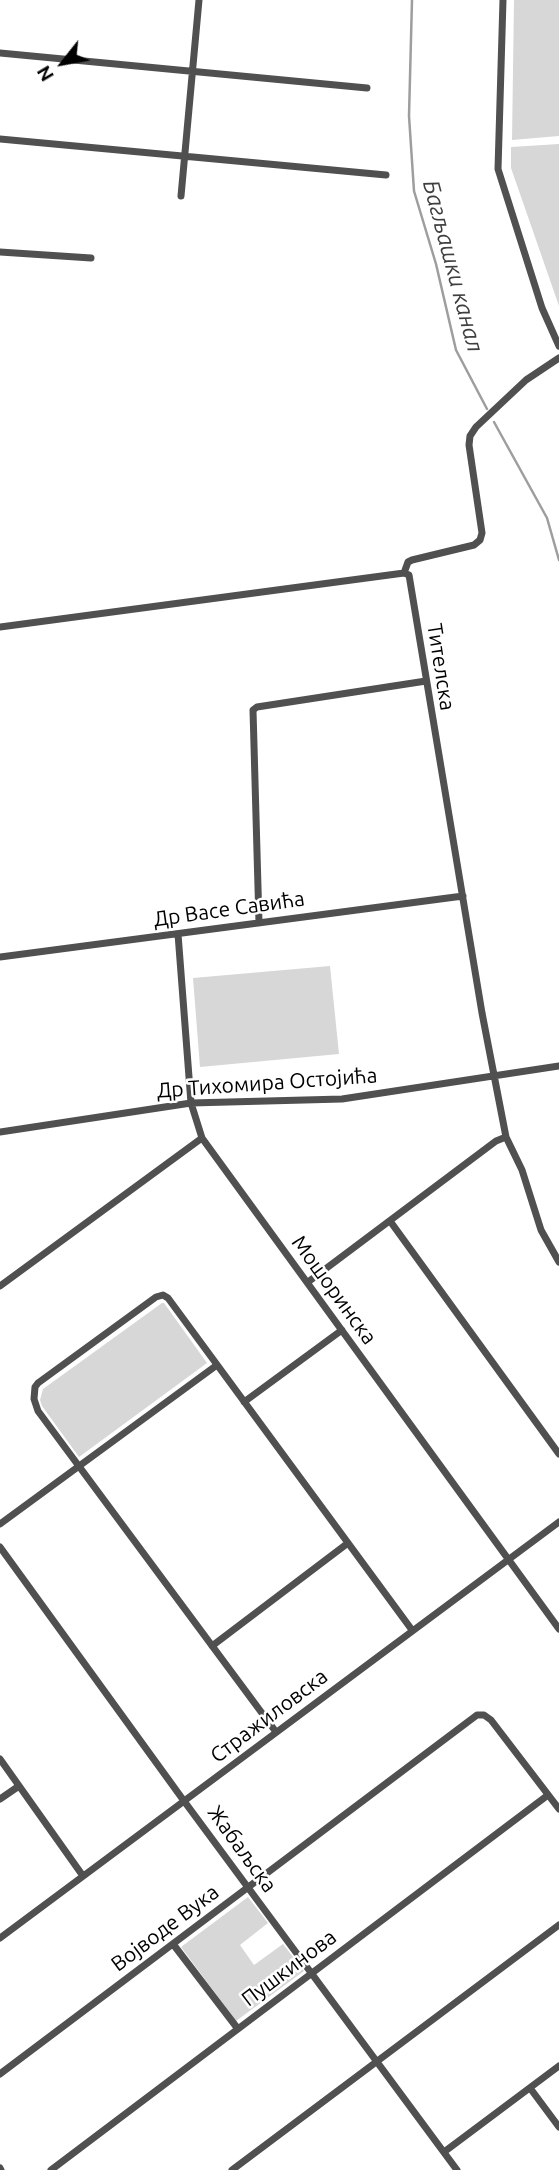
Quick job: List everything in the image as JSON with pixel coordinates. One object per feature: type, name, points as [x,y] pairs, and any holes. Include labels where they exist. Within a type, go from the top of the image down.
[{"type":"street","points":[[181,197],[199,0]]},
{"type":"street","points":[[503,0],[498,169],[541,308],[559,346]]},
{"type":"street","points":[[0,53],[367,88]]},
{"type":"street","points":[[0,139],[386,175]]},
{"type":"street","points":[[0,253],[92,258]]},
{"type":"street","points":[[0,627],[404,573],[412,559],[474,545],[480,540],[482,533],[468,445],[470,436],[526,380],[559,358]]},
{"type":"street","name":"Тителска","points":[[404,573],[409,575],[506,1137],[522,1170],[541,1230],[559,1262]]},
{"type":"street","points":[[259,923],[251,713],[257,707],[426,681]]},
{"type":"street","name":"Др Васе Савића","points":[[0,957],[463,896]]},
{"type":"street","name":"Мошоринска","points":[[178,934],[191,1103],[202,1138],[559,1629]]},
{"type":"street","name":"Др Тихомира Остојића","points":[[0,1132],[191,1103],[342,1099],[559,1066]]},
{"type":"street","points":[[308,1282],[496,1141],[506,1137]]},
{"type":"street","points":[[0,1286],[202,1138]]},
{"type":"street","points":[[390,1221],[559,1454]]},
{"type":"street","points":[[276,1732],[38,1411],[34,1399],[38,1383],[156,1297],[163,1295],[168,1298],[412,1630]]},
{"type":"street","points":[[244,1402],[342,1330]]},
{"type":"street","points":[[0,1524],[217,1365]]},
{"type":"street","name":"Стражиловска","points":[[0,1938],[559,1522]]},
{"type":"street","points":[[212,1646],[348,1543]]},
{"type":"street","name":"Жабаљска","points":[[0,1548],[457,2170]]},
{"type":"street","name":"Војводе Вука","points":[[0,2074],[474,1717],[481,1714],[487,1716],[548,1795]]},
{"type":"street","points":[[0,1759],[83,1877]]},
{"type":"street","points":[[0,1799],[19,1786]]},
{"type":"street","points":[[548,1795],[559,1809]]},
{"type":"street","name":"Пушкинова","points":[[51,2170],[548,1795]]},
{"type":"street","points":[[232,2170],[559,1925]]},
{"type":"street","points":[[173,1944],[238,2029]]},
{"type":"street","points":[[444,2152],[559,2066]]},
{"type":"street","points":[[530,2088],[559,2127]]},
{"type":"shaded area","points":[[514,0],[559,0],[559,136],[512,140]]},
{"type":"shaded area","points":[[559,144],[559,306],[511,168],[511,147]]},
{"type":"shaded area","points":[[330,966],[339,1054],[200,1067],[193,978]]},
{"type":"shaded area","points":[[162,1303],[207,1363],[79,1457],[42,1406],[40,1400],[43,1389]]},
{"type":"shaded area","points":[[248,1897],[268,1923],[240,1945],[254,1965],[283,1944],[304,1971],[236,2021],[181,1947]]},
{"type":"waterway","name":"Багљашки канал","points":[[412,0],[409,116],[414,191],[436,264],[456,350],[487,409]]},
{"type":"waterway","name":"Багљашки канал","points":[[494,422],[547,518],[559,560]]}]
